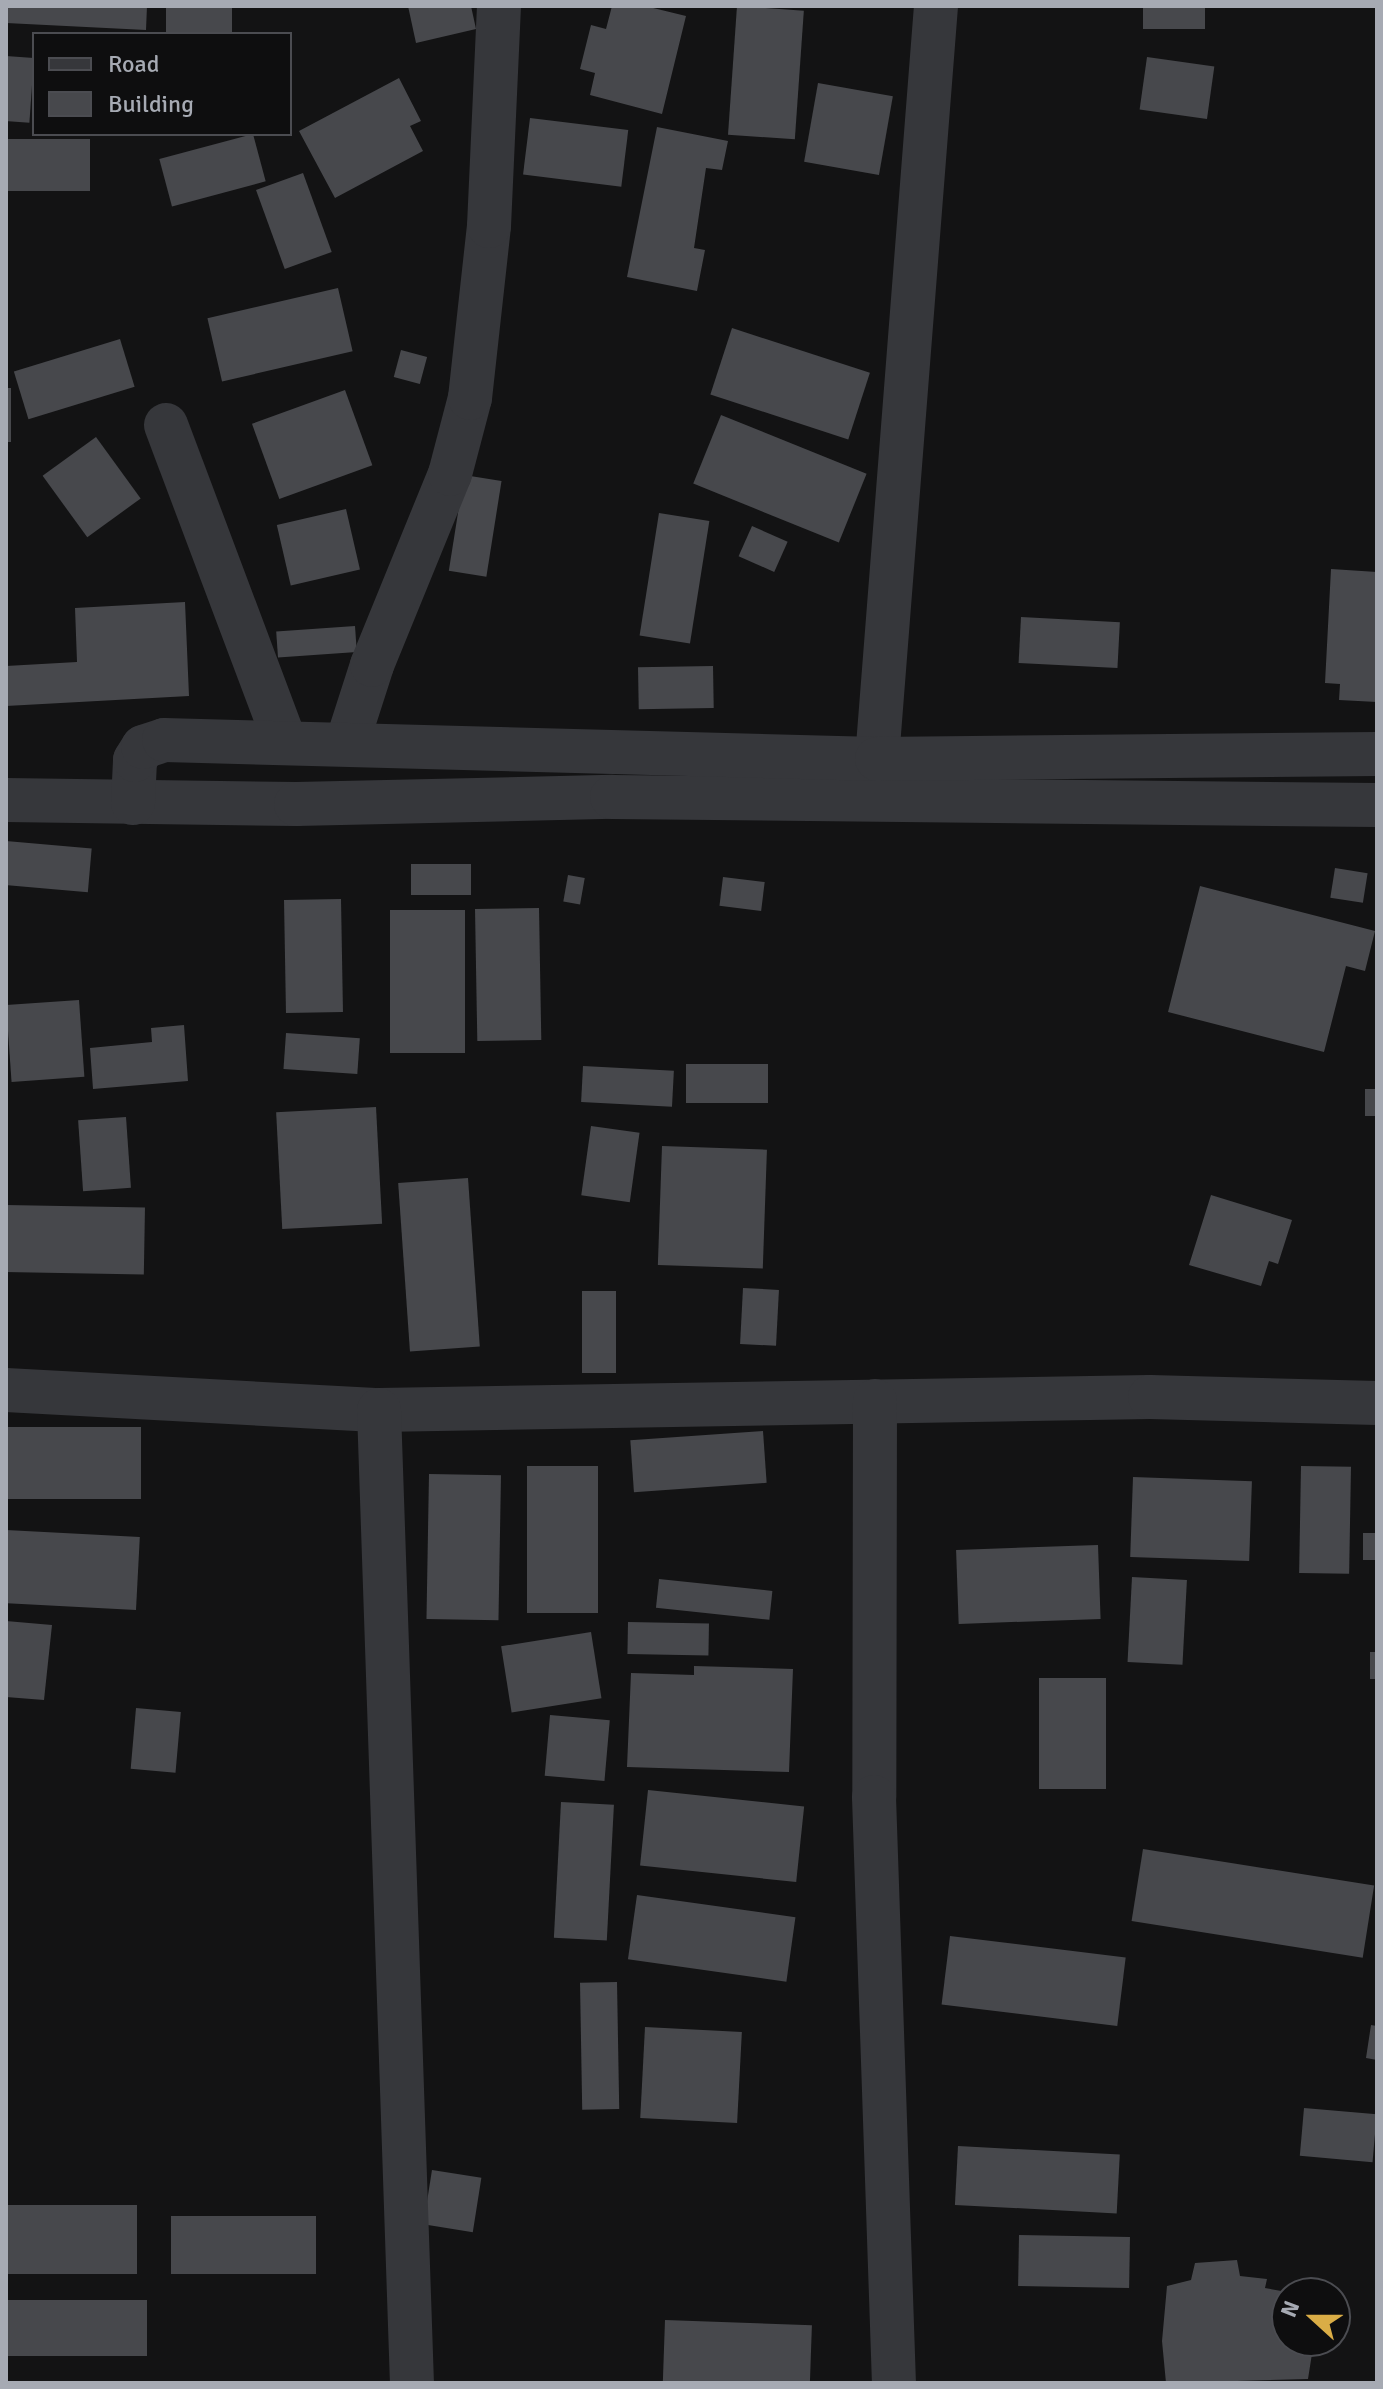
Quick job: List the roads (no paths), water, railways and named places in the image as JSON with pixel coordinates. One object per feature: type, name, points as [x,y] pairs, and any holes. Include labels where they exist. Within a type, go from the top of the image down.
[{"type":"street","points":[[347,743],[372,665],[450,474],[470,398],[489,226],[499,6]]},
{"type":"street","points":[[877,759],[936,6]]},
{"type":"street","points":[[166,425],[285,741]]},
{"type":"street","points":[[133,803],[135,760],[143,747],[164,740],[877,759],[1377,754]]},
{"type":"street","points":[[6,800],[133,803],[612,797],[1377,805]]},
{"type":"street","points":[[6,1390],[379,1410],[1150,1397],[1377,1403]]},
{"type":"street","points":[[875,1401],[874,1797],[894,2383]]},
{"type":"street","points":[[379,1410],[412,2383]]}]
